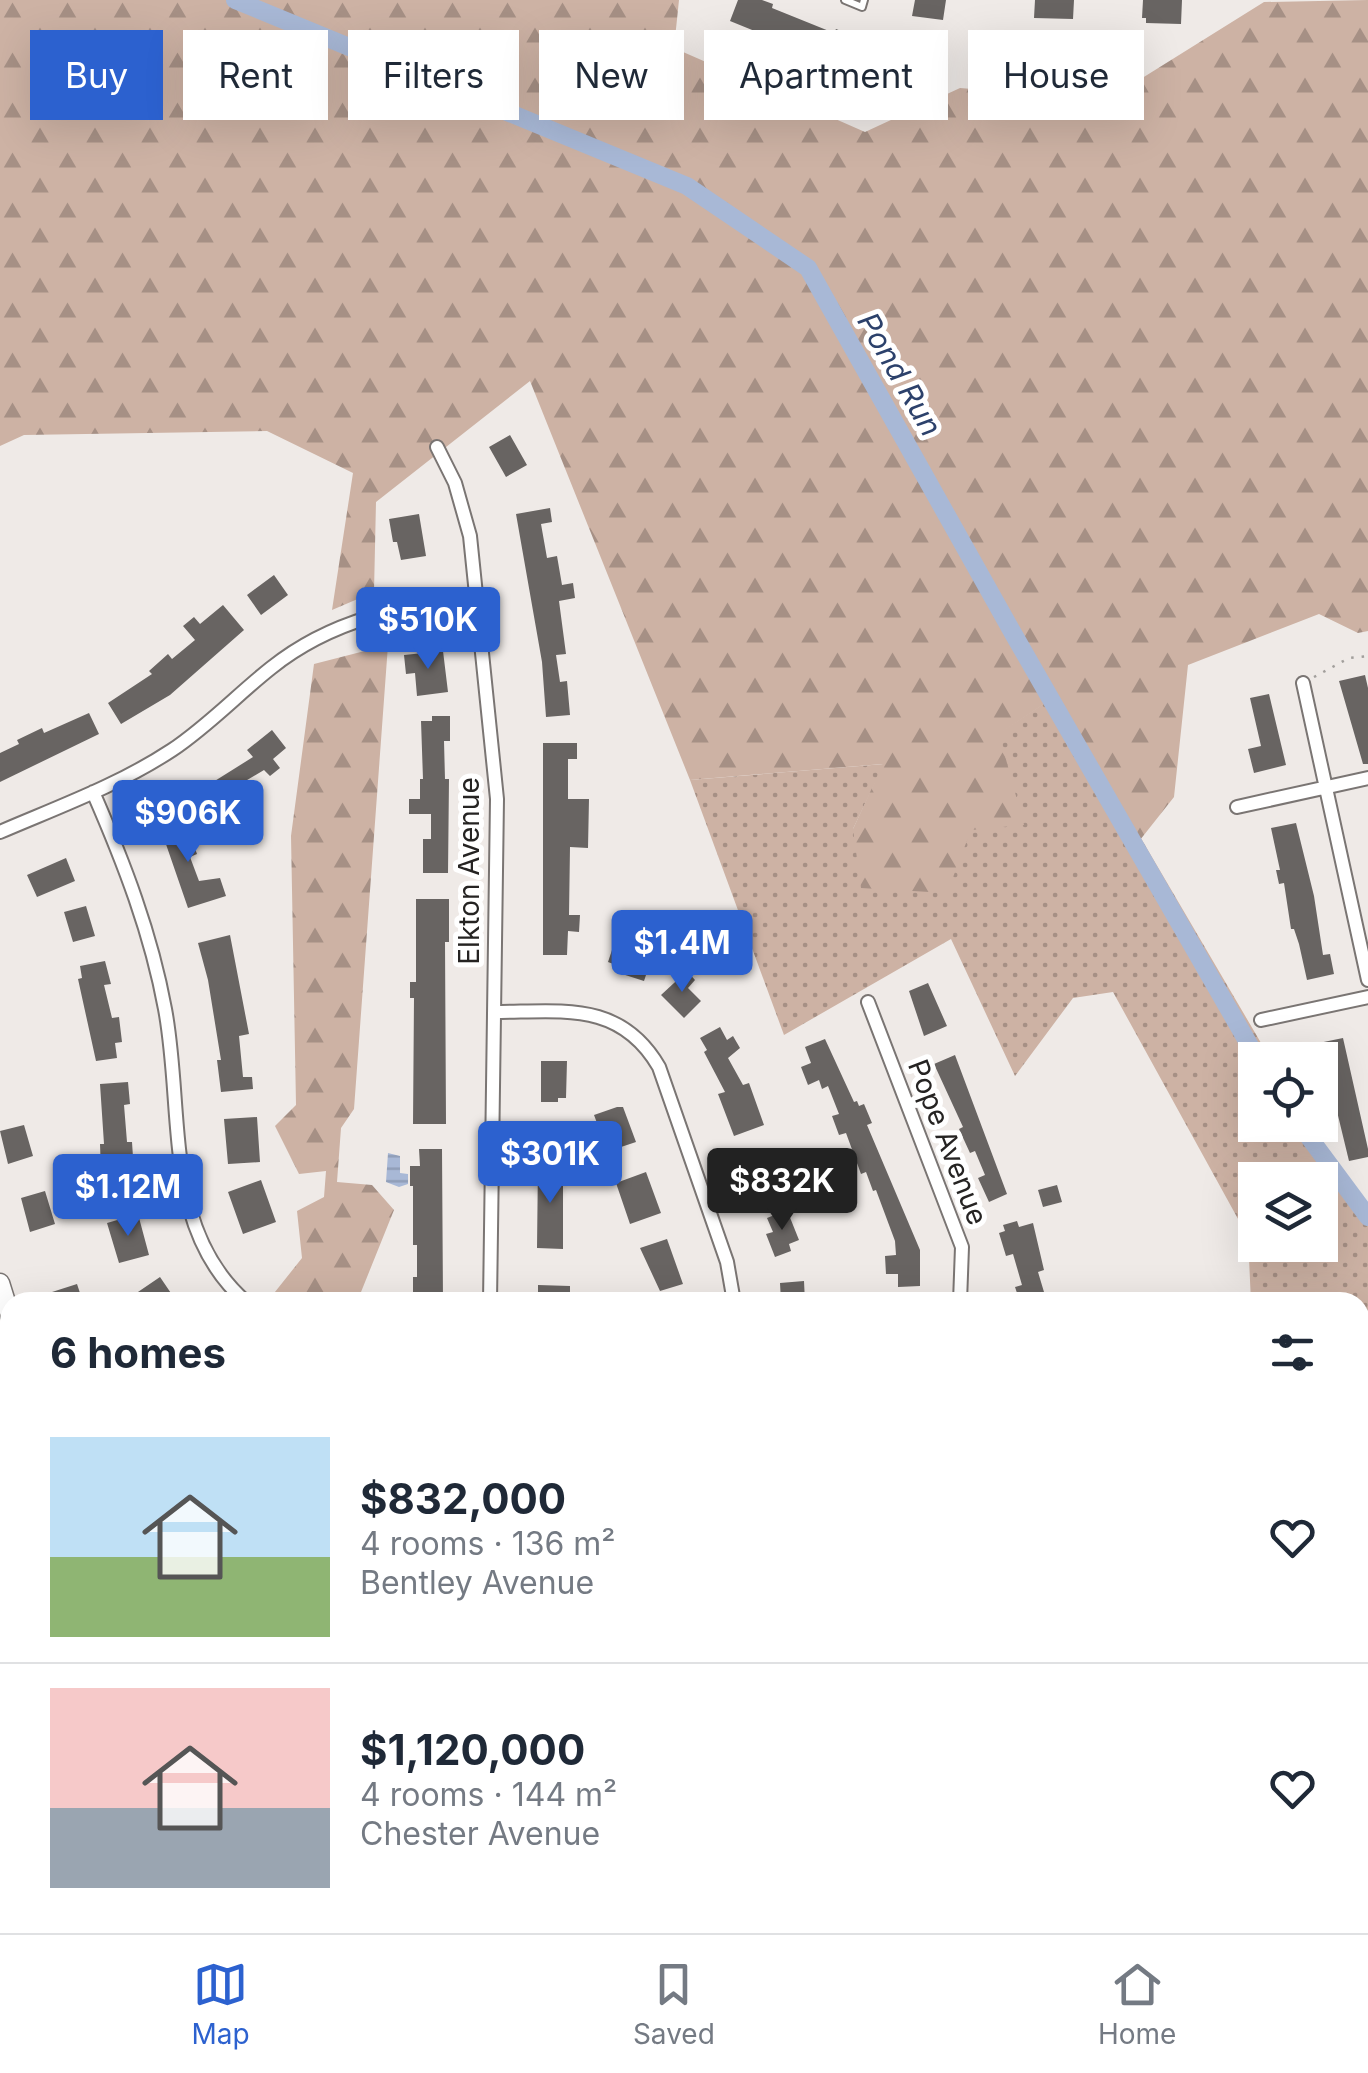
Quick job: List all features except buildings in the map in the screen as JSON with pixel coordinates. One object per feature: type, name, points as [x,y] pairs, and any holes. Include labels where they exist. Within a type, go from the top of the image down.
[{"type":"street","name":"Elkton Avenue","points":[[437,448],[463,506],[477,596],[497,799],[490,1292]]},
{"type":"street","points":[[0,832],[126,778],[171,750],[271,668],[324,634],[387,610],[477,596]]},
{"type":"street","points":[[1303,683],[1368,980]]},
{"type":"street","points":[[1237,807],[1368,778]]},
{"type":"street","points":[[94,792],[130,878],[154,956],[174,1062],[187,1206],[208,1258],[237,1292]]},
{"type":"street","points":[[1261,1020],[1368,997]]},
{"type":"street","name":"Pope Avenue","points":[[868,1002],[962,1247],[960,1292]]},
{"type":"street","points":[[494,1012],[578,1012],[606,1018],[624,1027],[650,1052],[659,1067],[726,1262],[732,1292]]},
{"type":"lane","points":[[845,0],[862,6],[864,0]]},
{"type":"path","points":[[1303,683],[1349,658],[1368,656]]},
{"type":"green space","points":[[0,0],[679,0],[676,30],[539,30],[539,120],[684,120],[684,52],[704,61],[704,120],[838,120],[865,132],[891,120],[948,120],[948,94],[960,88],[968,89],[968,120],[1144,120],[1144,77],[1264,2],[1368,0],[1368,631],[1358,633],[1319,614],[1188,665],[1174,797],[1140,840],[1056,696],[999,734],[1024,825],[971,830],[947,893],[861,888],[853,829],[883,764],[690,780],[530,381],[376,502],[374,592],[332,610],[353,473],[267,431],[24,435],[0,446]]},
{"type":"green space","points":[[388,645],[354,1109],[341,1128],[337,1182],[372,1185],[394,1210],[361,1292],[275,1292],[302,1258],[297,1211],[324,1197],[326,1171],[299,1174],[275,1126],[296,1105],[291,836],[314,664]]},
{"type":"green space","points":[[1057,695],[1260,1042],[1238,1042],[1238,1142],[1320,1142],[1332,1162],[1238,1162],[1238,1219],[1113,992],[1073,998],[1015,1076],[951,939],[784,1035],[690,780],[884,764],[853,829]]},
{"type":"green space","points":[[1338,1172],[1368,1222],[1368,1292],[1251,1292],[1249,1262],[1338,1262]]},
{"type":"water","points":[[388,1153],[400,1156],[400,1173],[408,1174],[408,1184],[399,1187],[386,1182]]},
{"type":"waterway","name":"Pond Run","points":[[235,0],[687,186],[808,268],[1248,1042]]},
{"type":"waterway","name":"Pond Run","points":[[1313,1142],[1368,1217]]}]
